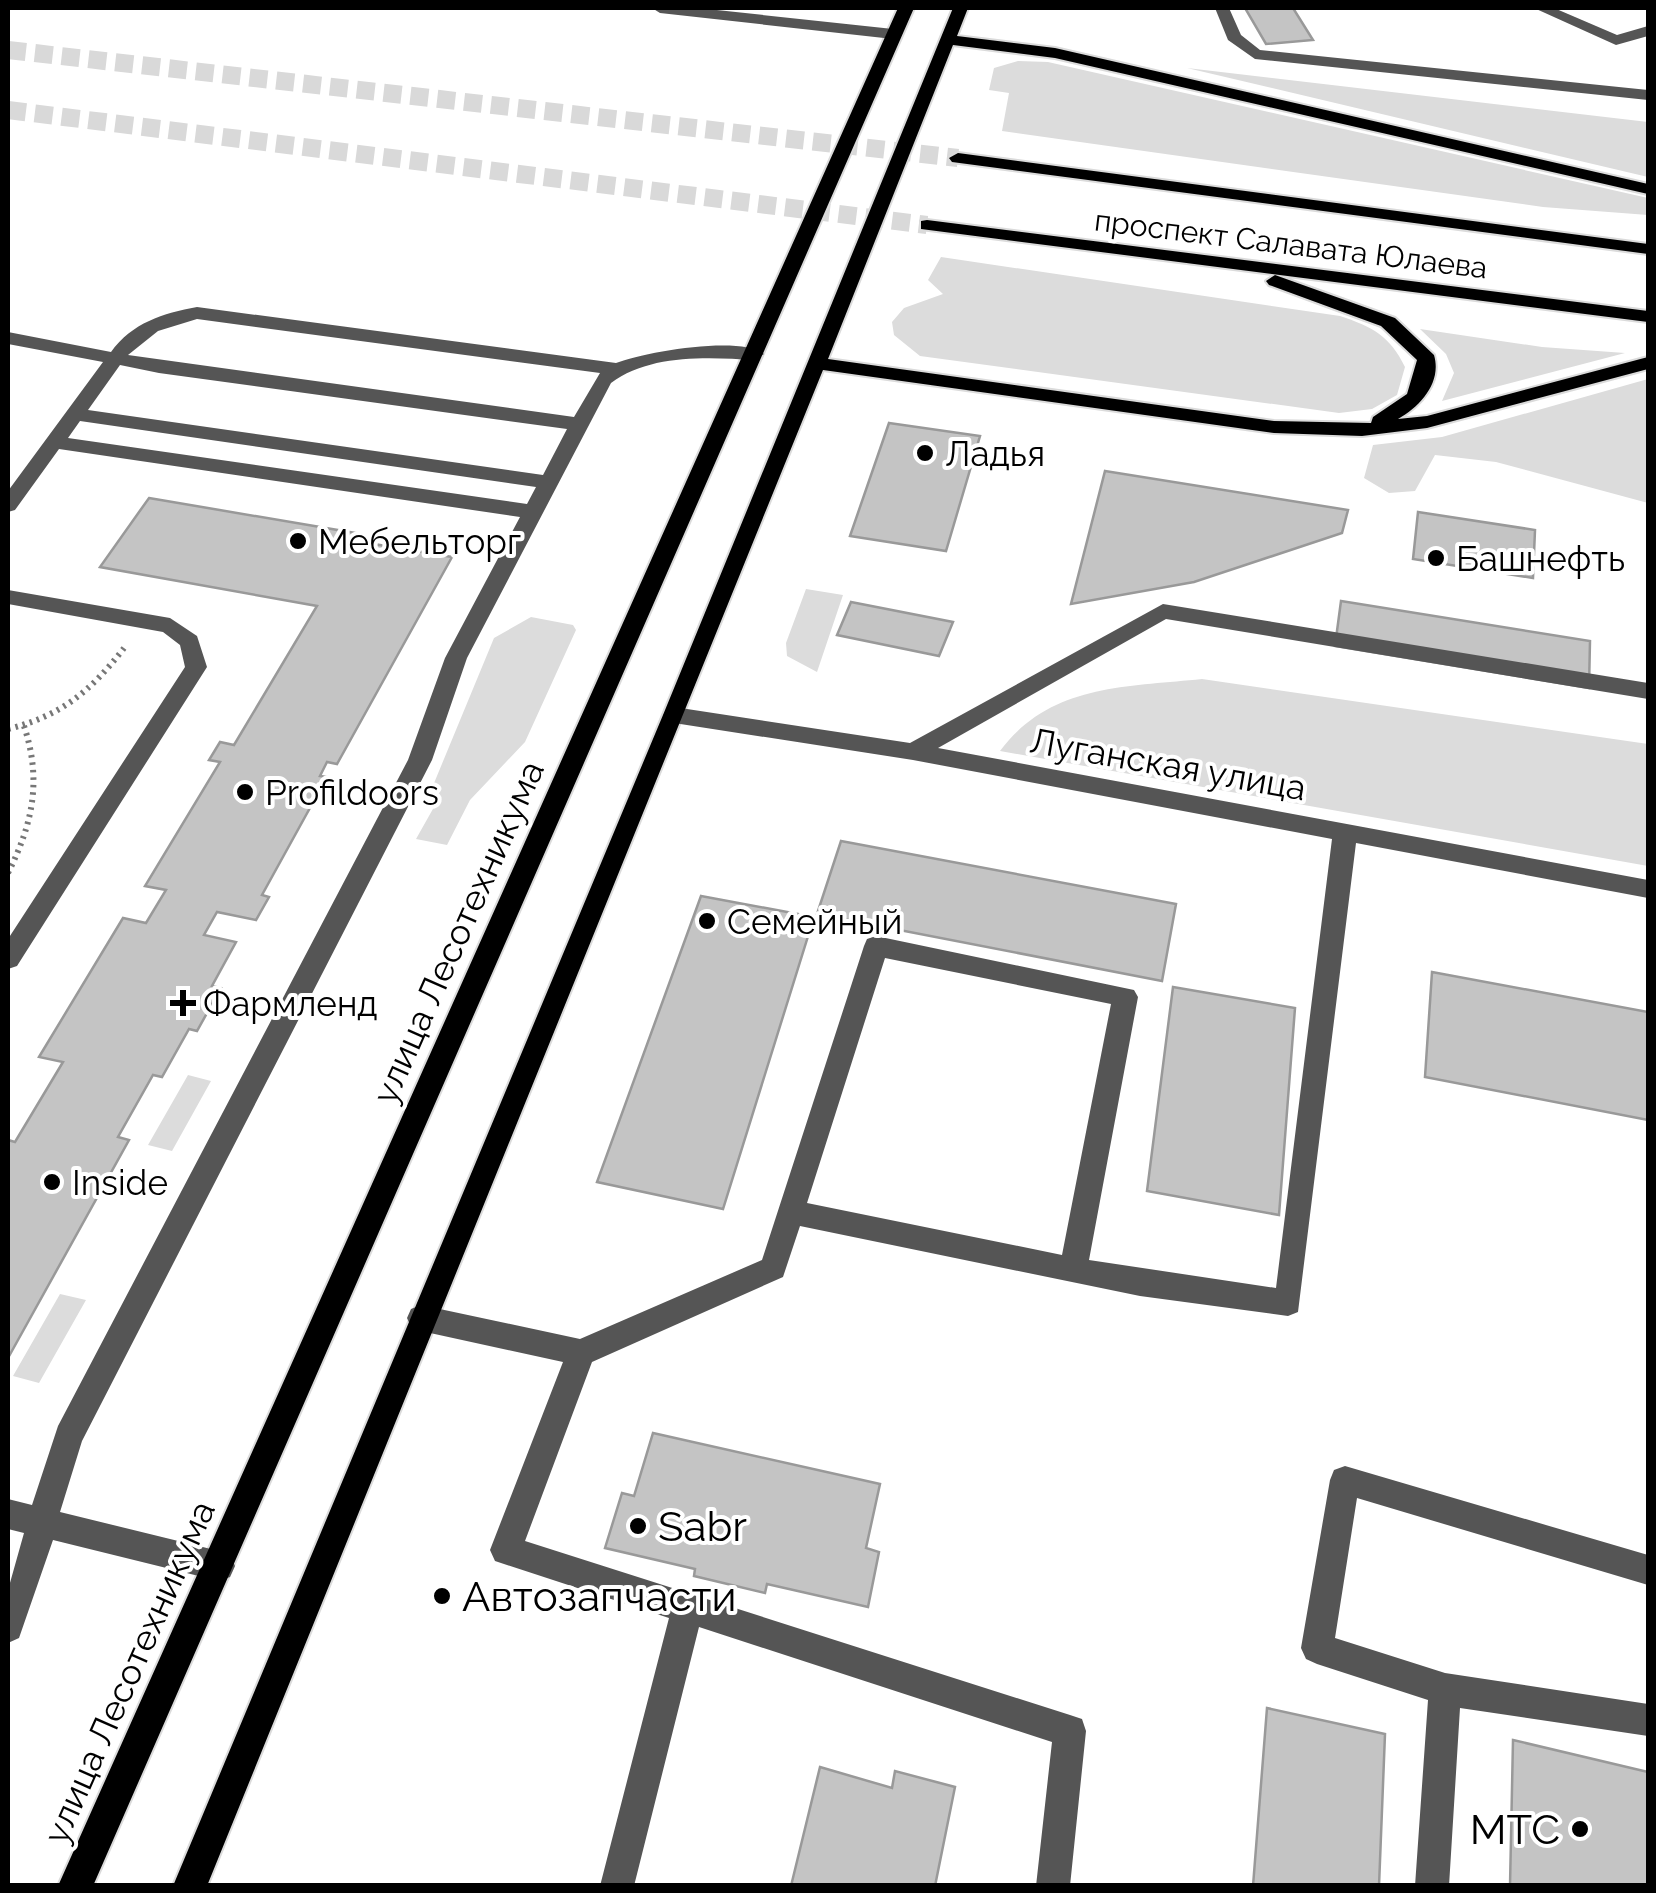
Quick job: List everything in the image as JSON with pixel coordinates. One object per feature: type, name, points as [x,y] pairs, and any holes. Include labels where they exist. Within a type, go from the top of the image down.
[{"type":"main road","name":"улица Лесотехникума","points":[[74,1886],[906,8]]},
{"type":"main road","points":[[190,1886],[818,363],[960,8]]},
{"type":"main road","points":[[946,40],[1056,53],[1648,189]]},
{"type":"main road","name":"проспект Салавата Юлаева","points":[[958,158],[1648,250]]},
{"type":"main road","name":"проспект Салавата Юлаева","points":[[927,224],[1648,317]]},
{"type":"main road","points":[[1213,262],[1388,322],[1410,340],[1426,359],[1426,383],[1410,406],[1362,430]]},
{"type":"main road","points":[[818,363],[1274,427],[1362,430],[1426,422],[1648,364]]},
{"type":"street","points":[[660,8],[893,34]]},
{"type":"street","points":[[1222,8],[1234,36],[1255,54],[1648,94]]},
{"type":"street","points":[[1542,8],[1616,40],[1648,31]]},
{"type":"street","points":[[8,504],[116,357],[149,326],[197,313],[616,369],[700,354],[754,354]]},
{"type":"street","points":[[8,338],[579,424]]},
{"type":"street","points":[[8,1627],[32,1575],[42,1523],[69,1436],[420,760],[450,670],[603,380],[616,369]]},
{"type":"street","points":[[74,414],[549,482]]},
{"type":"street","points":[[54,442],[533,512]]},
{"type":"street","points":[[8,597],[175,627],[190,639],[196,667],[8,959]]},
{"type":"street","points":[[913,752],[1162,611],[1648,691]]},
{"type":"street","name":"Луганская улица","points":[[674,714],[913,752],[1648,889]]},
{"type":"street","points":[[790,1212],[1140,1283],[1288,1303],[1346,832]]},
{"type":"street","points":[[421,1318],[581,1353],[773,1268],[876,946],[1126,997],[1073,1268]]},
{"type":"street","points":[[581,1353],[506,1550],[1070,1730],[1054,1886]]},
{"type":"street","points":[[1648,1570],[1345,1480],[1317,1648],[1445,1688],[1648,1720]]},
{"type":"street","points":[[8,1514],[219,1566]]},
{"type":"street","points":[[618,1886],[688,1607]]},
{"type":"street","points":[[1432,1886],[1445,1688]]},
{"type":"path","points":[[8,729],[24,726],[89,694],[146,619]]},
{"type":"path","points":[[8,872],[32,818],[38,791],[36,760],[24,726]]},
{"type":"shaded area","points":[[1018,61],[1048,62],[1648,198],[1648,215],[1543,207],[1002,131],[1009,93],[989,90],[994,68]]},
{"type":"shaded area","points":[[1187,68],[1648,122],[1648,177]]},
{"type":"shaded area","points":[[941,257],[1340,316],[1379,334],[1405,367],[1397,395],[1372,409],[1339,413],[920,356],[894,335],[892,322],[904,308],[943,294],[928,280]]},
{"type":"shaded area","points":[[1420,329],[1542,347],[1625,353],[1442,401],[1454,373],[1446,354]]},
{"type":"shaded area","points":[[1648,379],[1648,503],[1496,462],[1435,455],[1415,491],[1389,493],[1364,478],[1373,445],[1442,437]]},
{"type":"shaded area","points":[[806,589],[843,595],[817,672],[787,656],[786,643]]},
{"type":"shaded area","points":[[531,617],[573,625],[576,630],[525,742],[470,800],[447,845],[416,839],[438,800],[432,788],[494,638]]},
{"type":"shaded area","points":[[1202,679],[1648,744],[1648,866],[1000,751],[1020,729],[1066,701],[1118,688]]},
{"type":"shaded area","points":[[188,1075],[211,1081],[172,1151],[148,1145]]},
{"type":"shaded area","points":[[60,1294],[86,1300],[39,1383],[13,1376]]},
{"type":"building","points":[[1245,8],[1293,8],[1313,40],[1266,44]]},
{"type":"building","points":[[889,423],[980,436],[946,551],[850,536]]},
{"type":"building","points":[[1105,471],[1348,510],[1342,533],[1194,582],[1071,604]]},
{"type":"building","points":[[149,498],[361,534],[356,541],[452,557],[337,764],[327,762],[320,776],[327,777],[262,895],[269,897],[256,920],[217,912],[204,935],[236,942],[212,986],[221,988],[197,1031],[189,1029],[162,1077],[153,1075],[118,1137],[129,1140],[8,1358],[8,1140],[15,1142],[63,1062],[39,1057],[123,918],[146,923],[166,890],[145,886],[220,762],[209,760],[220,742],[234,745],[317,606],[100,567]]},
{"type":"building","points":[[1418,512],[1535,530],[1533,578],[1413,559]]},
{"type":"building","points":[[1341,601],[1590,641],[1589,688],[1335,646]]},
{"type":"building","points":[[851,602],[953,622],[939,656],[837,635]]},
{"type":"building","points":[[841,841],[1176,904],[1162,981],[817,914]]},
{"type":"building","points":[[701,896],[814,917],[723,1209],[597,1182]]},
{"type":"building","points":[[1432,972],[1648,1012],[1648,1120],[1425,1077]]},
{"type":"building","points":[[1173,987],[1295,1008],[1279,1215],[1147,1191]]},
{"type":"building","points":[[653,1433],[880,1484],[866,1548],[879,1552],[868,1607],[767,1584],[765,1593],[694,1576],[695,1569],[605,1548],[622,1493],[634,1496]]},
{"type":"building","points":[[1267,1708],[1385,1734],[1379,1886],[1253,1886]]},
{"type":"building","name":"МТС","points":[[1513,1740],[1648,1772],[1648,1886],[1510,1886]]},
{"type":"building","points":[[820,1767],[892,1788],[895,1771],[955,1787],[935,1886],[791,1886]]},
{"type":"tunnel","points":[[8,50],[958,158]]},
{"type":"tunnel","points":[[8,110],[927,225]]},
{"type":"place","name":"Ладья","points":[[925,453]]},
{"type":"place","name":"Мебельторг","points":[[298,541]]},
{"type":"place","name":"Башнефть","points":[[1436,558]]},
{"type":"place","name":"Profildoors","points":[[245,792]]},
{"type":"place","name":"Семейный","points":[[707,921]]},
{"type":"place","name":"Фармленд","points":[[183,1003]]},
{"type":"place","name":"Inside","points":[[52,1182]]},
{"type":"place","name":"Sabr","points":[[638,1526]]},
{"type":"place","name":"Автозапчасти","points":[[442,1596]]},
{"type":"place","name":"МТС","points":[[1580,1829]]}]
